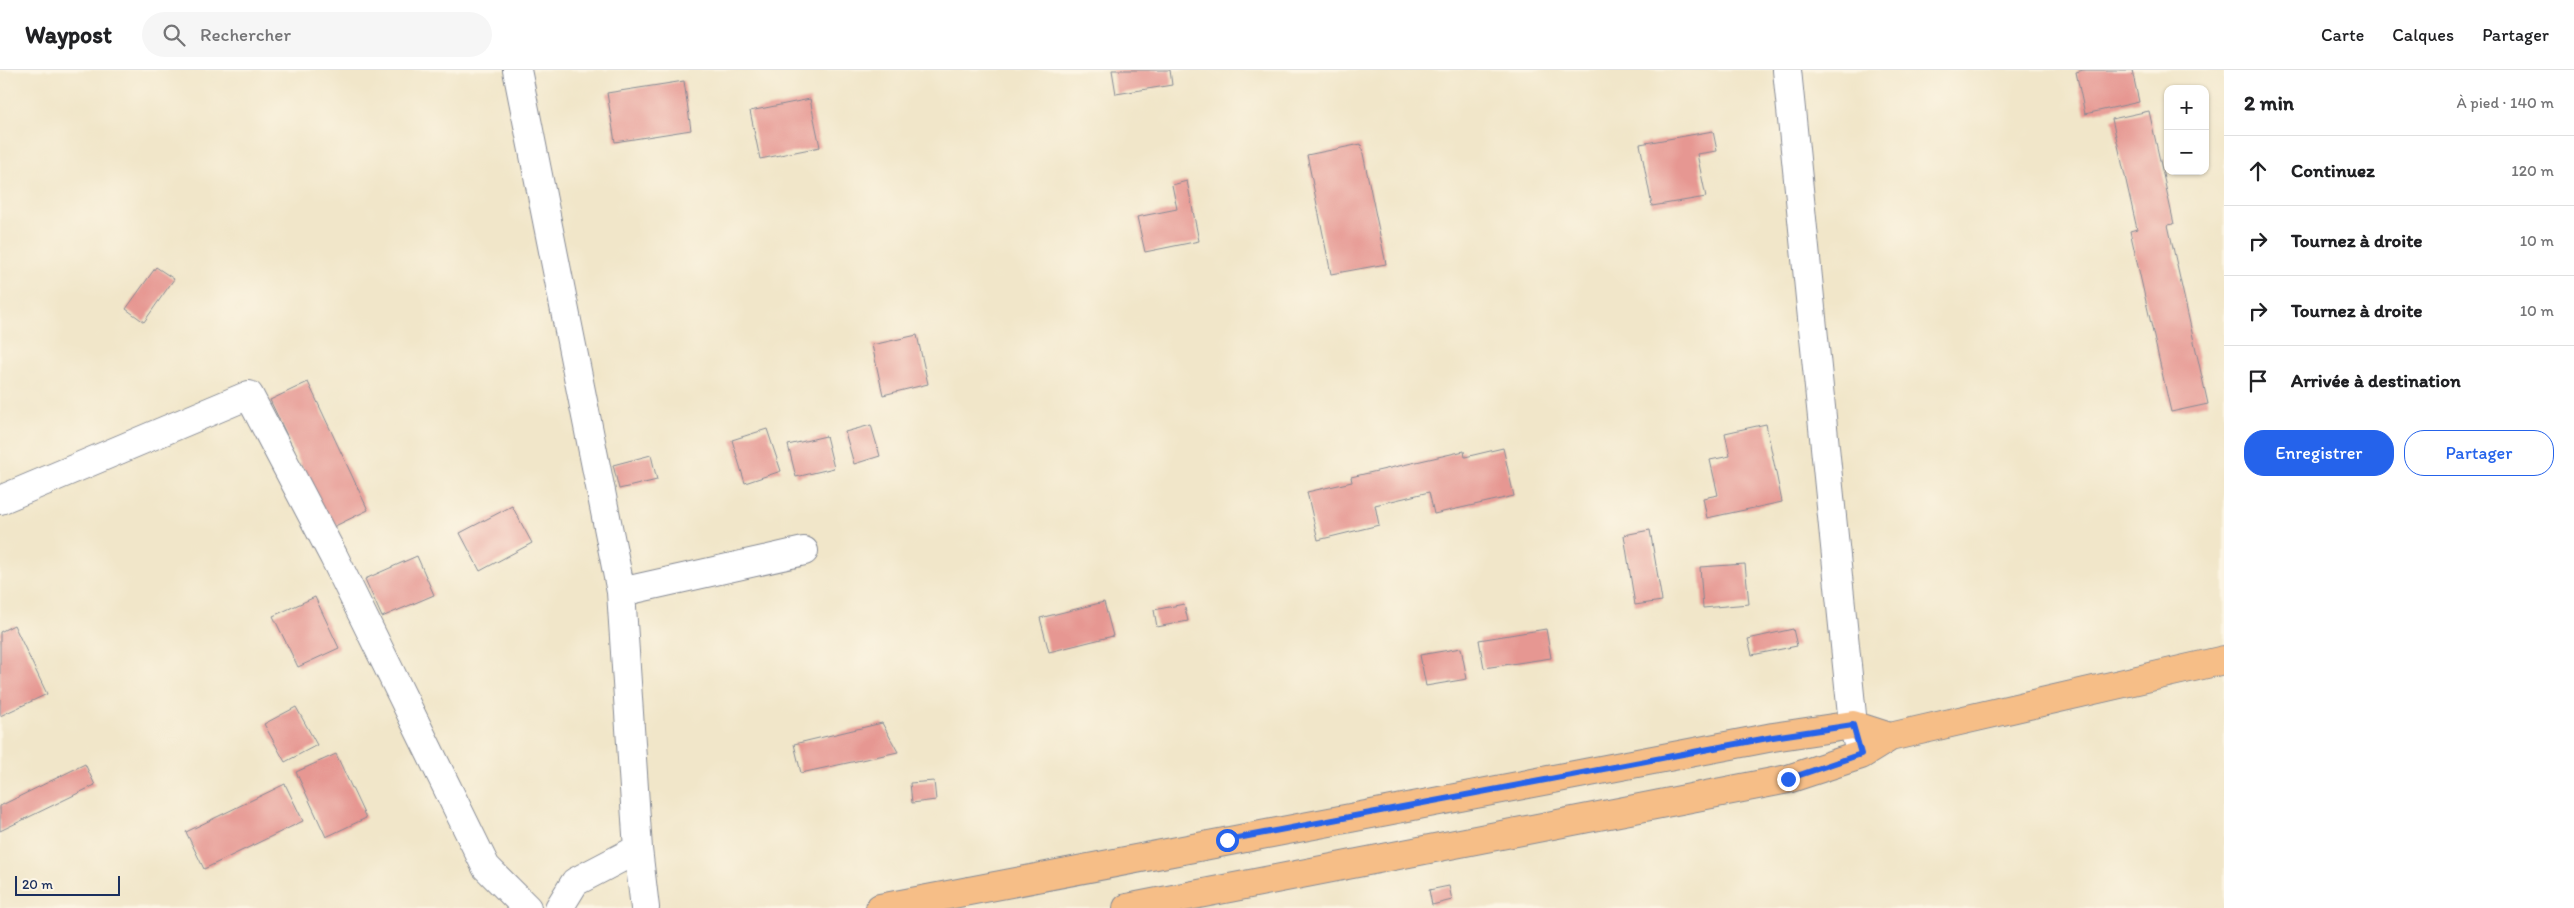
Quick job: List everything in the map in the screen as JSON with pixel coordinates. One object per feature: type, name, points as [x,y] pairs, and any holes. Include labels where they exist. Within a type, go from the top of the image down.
[{"type":"main road","points":[[1127,908],[1788,779],[1861,754],[1890,737],[2224,660]]},
{"type":"main road","points":[[880,908],[1753,740],[1853,725],[1890,737]]},
{"type":"street","points":[[518,70],[622,592],[638,849],[645,908]]},
{"type":"street","points":[[1787,70],[1853,725],[1861,754]]},
{"type":"street","points":[[0,500],[249,395],[334,557],[486,867],[527,908]]},
{"type":"street","points":[[622,592],[804,552]]},
{"type":"street","points":[[559,908],[575,882],[638,849]]},
{"type":"building","points":[[1112,70],[1170,70],[1172,85],[1116,94]]},
{"type":"building","points":[[2083,70],[2132,70],[2139,102],[2085,114],[2076,72]]},
{"type":"building","points":[[684,81],[691,130],[615,142],[607,93]]},
{"type":"building","points":[[810,99],[820,147],[760,159],[750,111]]},
{"type":"building","points":[[2149,111],[2174,224],[2168,225],[2208,404],[2171,412],[2130,231],[2137,229],[2112,119]]},
{"type":"building","points":[[1713,131],[1717,151],[1697,154],[1706,197],[1652,206],[1640,144]]},
{"type":"building","points":[[1361,144],[1386,264],[1331,274],[1307,155]]},
{"type":"building","points":[[1187,181],[1199,241],[1145,252],[1137,217],[1177,209],[1172,185]]},
{"type":"building","points":[[156,267],[174,279],[144,322],[126,309]]},
{"type":"building","points":[[917,335],[928,384],[883,395],[872,345]]},
{"type":"building","points":[[308,382],[368,510],[331,528],[270,400]]},
{"type":"building","points":[[1766,424],[1782,502],[1707,518],[1703,498],[1718,495],[1710,460],[1730,456],[1725,433]]},
{"type":"building","points":[[871,425],[880,456],[854,464],[845,432]]},
{"type":"building","points":[[767,429],[781,471],[745,483],[732,440]]},
{"type":"building","points":[[826,436],[834,468],[796,477],[788,445]]},
{"type":"building","points":[[1503,448],[1514,496],[1434,514],[1429,492],[1375,505],[1379,525],[1318,540],[1307,492],[1352,482],[1351,477],[1464,451],[1465,457]]},
{"type":"building","points":[[651,455],[657,480],[619,489],[613,465]]},
{"type":"building","points":[[512,506],[532,543],[480,571],[460,533]]},
{"type":"building","points":[[1650,530],[1662,601],[1635,605],[1624,535]]},
{"type":"building","points":[[417,556],[434,595],[382,617],[365,579]]},
{"type":"building","points":[[1745,564],[1749,604],[1703,608],[1700,567]]},
{"type":"building","points":[[315,597],[339,648],[298,667],[273,616]]},
{"type":"building","points":[[1104,602],[1113,636],[1049,652],[1040,618]]},
{"type":"building","points":[[1184,604],[1188,621],[1157,627],[1154,610]]},
{"type":"building","points":[[14,625],[47,694],[0,716],[0,632]]},
{"type":"building","points":[[1546,629],[1551,658],[1484,668],[1479,640]]},
{"type":"building","points":[[1793,629],[1797,646],[1752,655],[1748,639]]},
{"type":"building","points":[[1461,648],[1467,679],[1426,686],[1420,655]]},
{"type":"building","points":[[296,707],[317,745],[285,762],[264,724]]},
{"type":"building","points":[[882,723],[898,752],[801,773],[794,744]]},
{"type":"building","points":[[336,754],[366,818],[326,837],[296,772]]},
{"type":"building","points":[[85,764],[95,785],[0,831],[0,806]]},
{"type":"building","points":[[934,781],[936,800],[912,803],[910,783]]},
{"type":"building","points":[[285,784],[303,821],[204,869],[186,832]]},
{"type":"building","points":[[1449,886],[1452,900],[1432,905],[1429,890]]},
{"type":"route","points":[[1227,840],[1773,737],[1853,725],[1861,754],[1788,779]]}]
